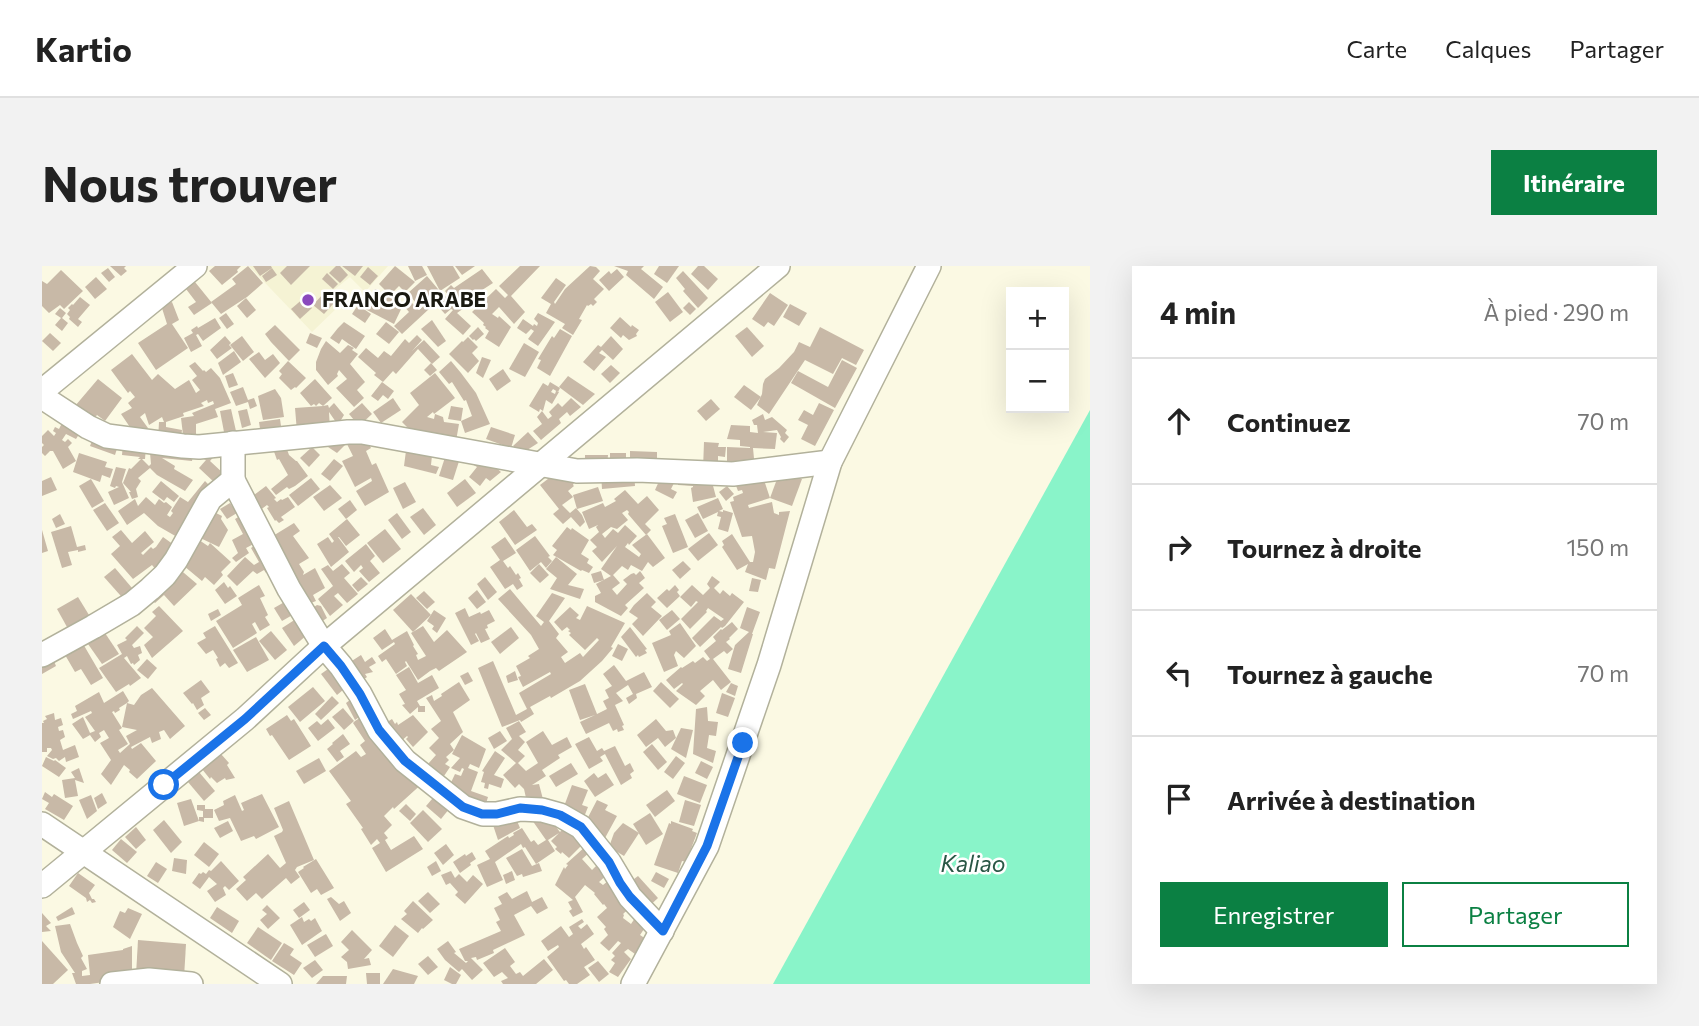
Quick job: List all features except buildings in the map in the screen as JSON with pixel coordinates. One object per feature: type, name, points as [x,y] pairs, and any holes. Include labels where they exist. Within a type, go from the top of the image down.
[{"type":"street","points":[[42,391],[195,266]]},
{"type":"street","points":[[633,984],[707,846],[769,665],[830,462],[929,266]]},
{"type":"street","points":[[42,886],[245,719],[324,646],[544,464],[767,269]]},
{"type":"street","points":[[42,397],[88,428],[107,436],[183,446],[362,432],[577,471],[637,470],[733,474],[830,462]]},
{"type":"street","points":[[233,443],[233,480],[289,589],[324,646],[360,694],[379,730],[405,761],[463,807],[482,814],[497,814],[520,808],[542,810],[560,815],[581,827],[609,862],[630,897],[663,931]]},
{"type":"street","points":[[42,655],[132,604],[150,589],[176,560],[210,499],[233,480]]},
{"type":"street","points":[[42,824],[280,984]]},
{"type":"street","points":[[111,984],[149,979],[191,984]]},
{"type":"shaded area","name":"FRANCO ARABE","points":[[249,266],[388,266],[365,292],[350,277],[329,294],[339,306],[312,332]]},
{"type":"water","name":"Kaliao","points":[[1090,410],[1090,984],[773,984]]},
{"type":"place","name":"FRANCO ARABE","points":[[308,300]]},
{"type":"route","points":[[164,785],[245,719],[324,646],[360,694],[379,730],[405,761],[463,807],[482,814],[497,814],[520,808],[542,810],[560,815],[581,827],[609,862],[630,897],[663,931],[707,846],[743,743]]}]
